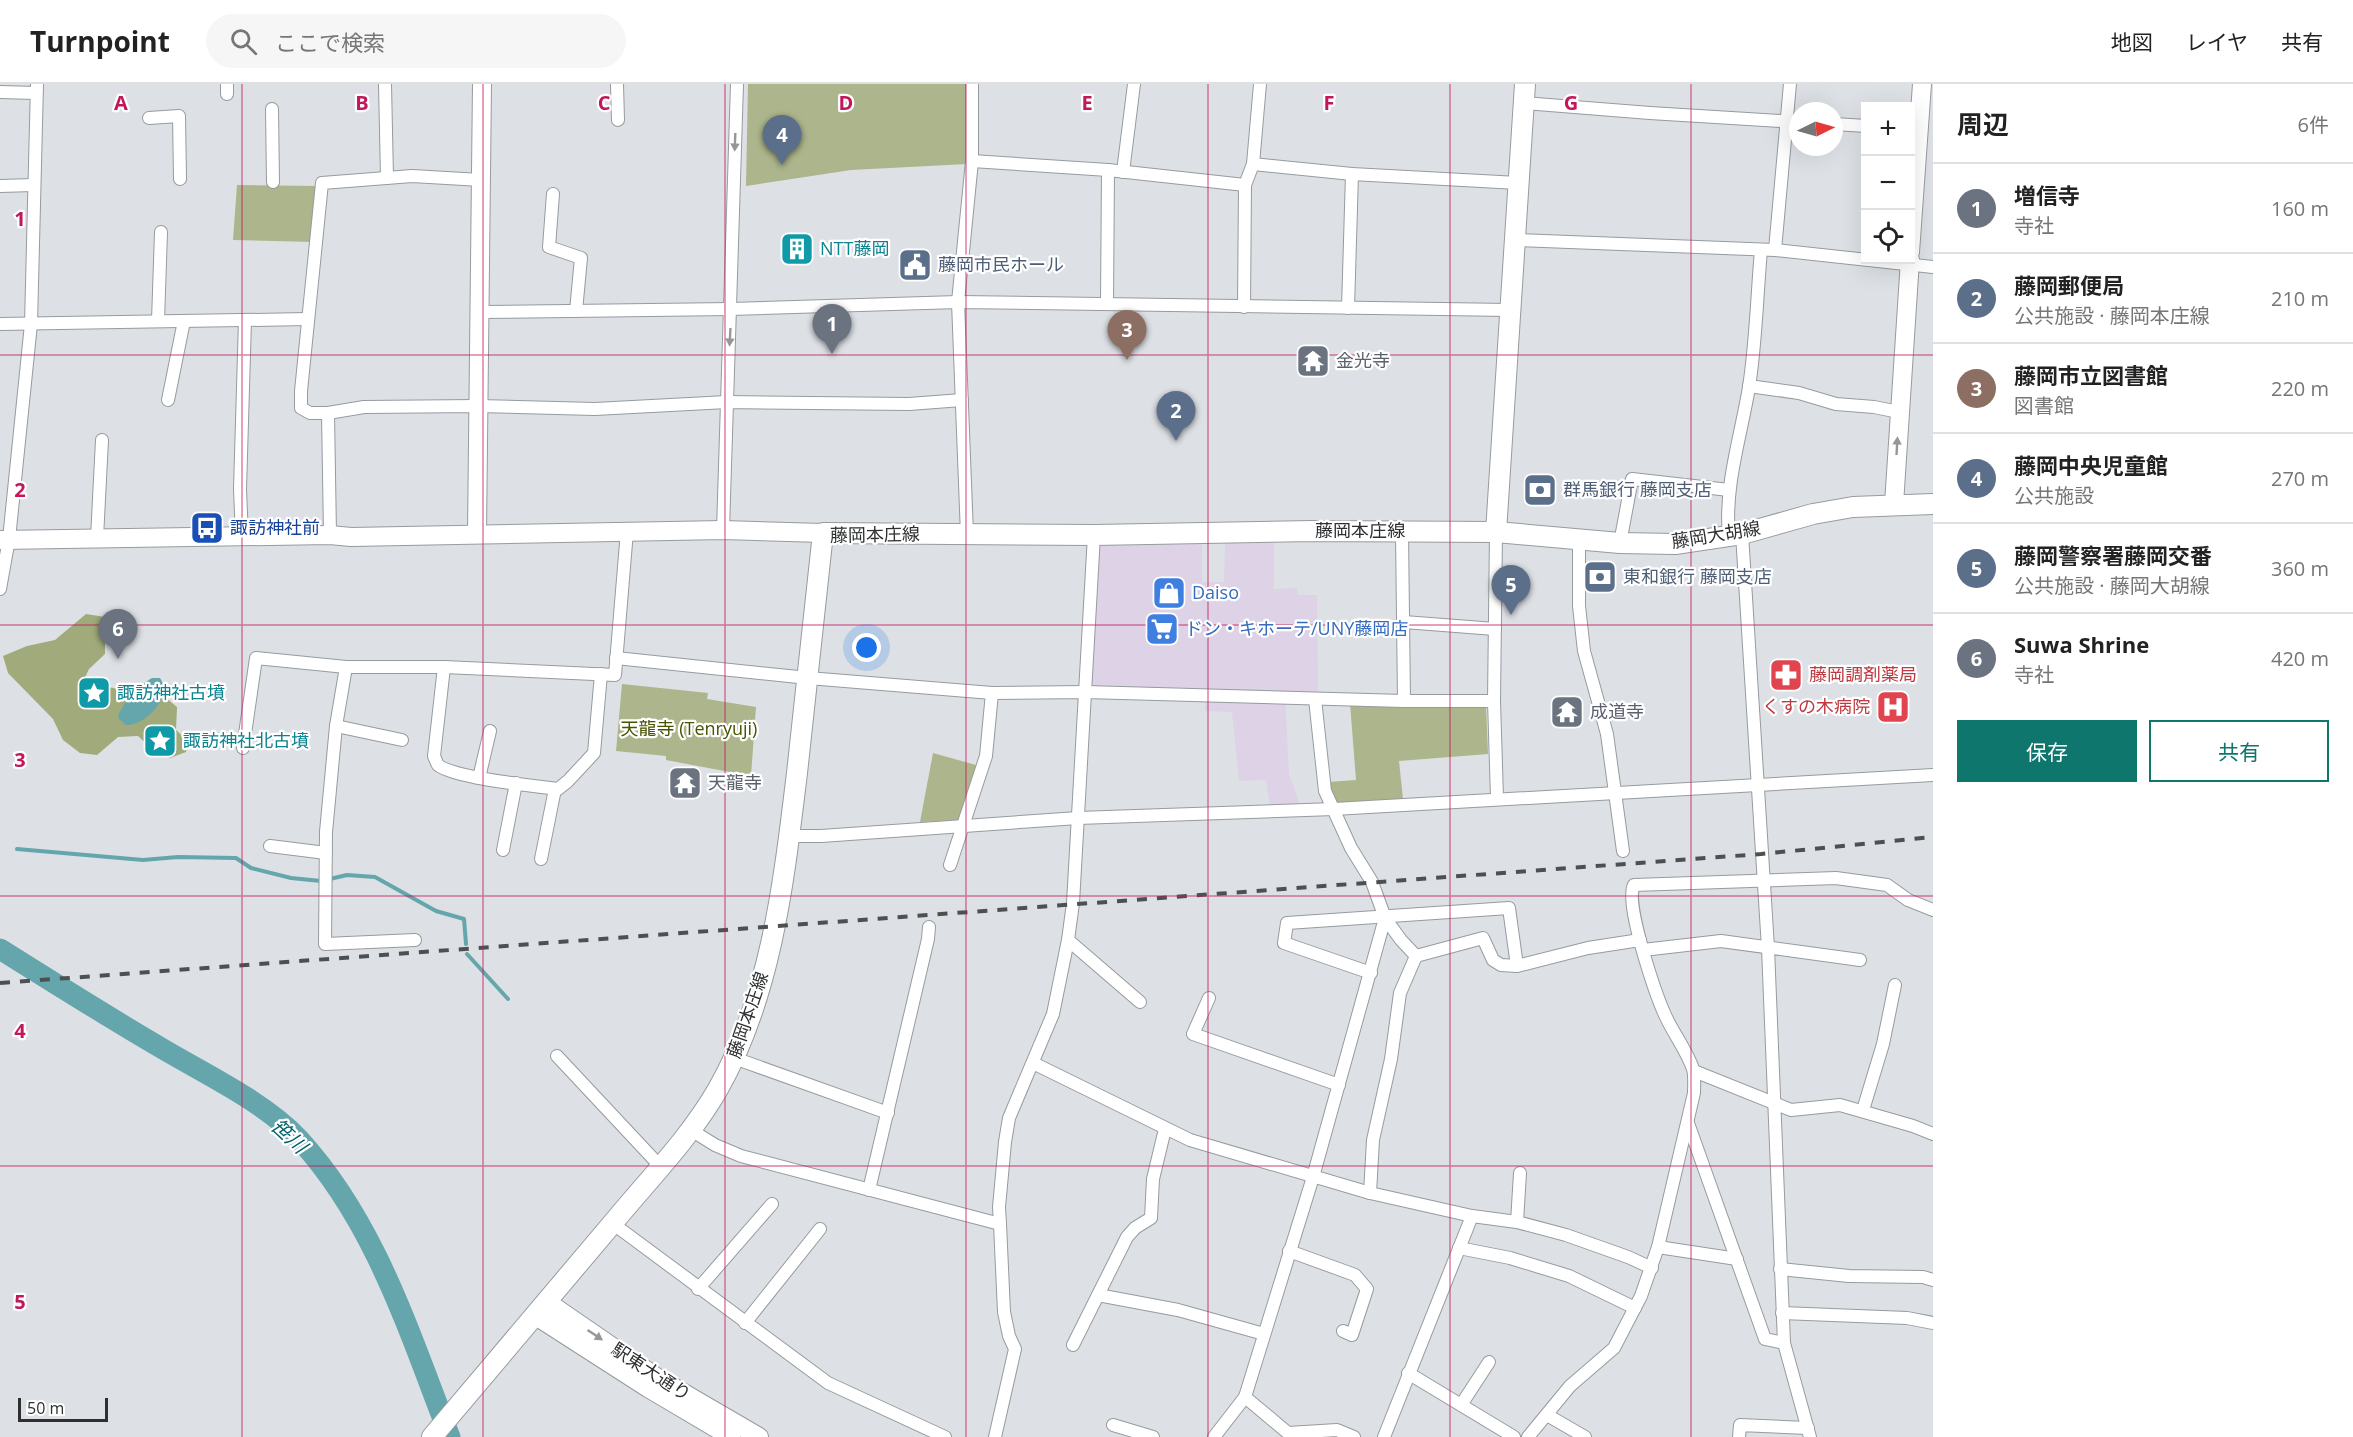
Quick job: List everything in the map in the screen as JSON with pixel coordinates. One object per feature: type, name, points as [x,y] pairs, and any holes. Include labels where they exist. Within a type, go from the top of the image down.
[{"type":"main road","points":[[1496,532],[1524,94]]},
{"type":"main road","name":"藤岡大胡線","points":[[1496,532],[1620,543],[1675,544],[1735,535],[1831,511],[1894,504],[1933,504]]},
{"type":"main road","name":"藤岡本庄線","points":[[433,1436],[691,1130],[718,1089],[734,1058],[764,969],[774,927],[789,836],[823,533],[1094,535],[1292,531],[1496,532]]},
{"type":"street","points":[[385,84],[387,178]]},
{"type":"street","points":[[477,533],[482,84]]},
{"type":"street","points":[[617,84],[618,120]]},
{"type":"street","points":[[723,530],[737,84]]},
{"type":"street","points":[[967,535],[958,302],[972,161],[972,84]]},
{"type":"street","points":[[1123,172],[1134,84]]},
{"type":"street","points":[[1244,306],[1245,185],[1252,164],[1260,84]]},
{"type":"street","points":[[1790,84],[1791,102]]},
{"type":"street","points":[[1915,128],[1922,84]]},
{"type":"street","points":[[0,92],[37,89],[31,324],[0,589]]},
{"type":"street","points":[[1524,94],[1650,113],[1789,122]]},
{"type":"street","points":[[272,109],[273,182]]},
{"type":"street","points":[[149,118],[179,116],[180,179]]},
{"type":"street","points":[[1843,125],[1861,126]]},
{"type":"street","points":[[1775,250],[1789,145]]},
{"type":"street","points":[[1912,210],[1914,156]]},
{"type":"street","points":[[972,161],[1108,170],[1245,185]]},
{"type":"street","points":[[1252,164],[1352,174],[1518,183]]},
{"type":"street","points":[[1107,303],[1108,170]]},
{"type":"street","points":[[1348,308],[1352,174]]},
{"type":"street","points":[[481,180],[412,176],[322,183],[301,408],[310,413],[328,413],[363,407],[478,406],[596,410],[727,402],[909,404],[962,400]]},
{"type":"street","points":[[0,186],[34,185]]},
{"type":"street","points":[[553,194],[549,247],[581,258],[576,311]]},
{"type":"street","points":[[158,321],[161,232]]},
{"type":"street","points":[[1515,240],[1775,250],[1861,256]]},
{"type":"street","points":[[1739,1437],[1740,1425],[1809,1432],[1784,1343],[1759,786],[1735,535],[1727,518],[1729,490],[1749,386],[1761,250]]},
{"type":"street","points":[[1915,261],[1933,267]]},
{"type":"street","points":[[1894,504],[1910,264]]},
{"type":"street","points":[[479,312],[731,309],[958,302],[1510,310]]},
{"type":"street","points":[[0,324],[308,319]]},
{"type":"street","points":[[242,537],[240,489],[245,320]]},
{"type":"street","points":[[168,400],[184,321]]},
{"type":"street","points":[[1749,386],[1799,393],[1836,404],[1874,407],[1899,412]]},
{"type":"street","points":[[328,413],[330,535]]},
{"type":"street","points":[[97,538],[102,440]]},
{"type":"street","points":[[1620,543],[1632,478],[1729,490]]},
{"type":"street","points":[[4,540],[330,535],[351,537],[723,530],[823,533]]},
{"type":"street","points":[[243,748],[256,658],[346,667],[444,667],[615,675],[627,531]]},
{"type":"street","points":[[1402,532],[1404,701]]},
{"type":"street","points":[[1496,532],[1494,701],[1497,798]]},
{"type":"street","points":[[995,1437],[1015,1349],[1009,1336],[1004,1312],[999,1207],[1009,1118],[1053,1014],[1068,940],[1073,903],[1094,535]]},
{"type":"street","points":[[1579,538],[1579,606],[1584,651],[1607,734],[1623,851]]},
{"type":"street","points":[[1404,622],[1495,628]]},
{"type":"street","points":[[616,658],[808,678],[992,693],[1086,692],[1404,701],[1494,701]]},
{"type":"street","points":[[346,667],[336,726],[326,853],[325,944],[415,940]]},
{"type":"street","points":[[444,667],[434,756],[438,764],[448,770],[479,778],[555,789],[568,781],[594,753],[601,674]]},
{"type":"street","points":[[950,865],[986,756],[992,693]]},
{"type":"street","points":[[1315,699],[1325,792],[1351,848],[1372,882],[1385,918],[1416,956]]},
{"type":"street","points":[[336,726],[402,740]]},
{"type":"street","points":[[479,778],[490,731]]},
{"type":"street","points":[[789,836],[1078,818],[1334,809],[1933,775]]},
{"type":"street","points":[[503,850],[516,783]]},
{"type":"street","points":[[541,859],[555,789]]},
{"type":"street","points":[[270,846],[326,853]]},
{"type":"street","points":[[1528,1437],[1570,1386],[1614,1348],[1635,1308],[1658,1247],[1694,1093],[1694,1071],[1665,1016],[1653,986],[1631,895],[1634,885],[1836,878],[1887,885],[1908,900],[1933,910]]},
{"type":"street","points":[[1371,973],[1284,943],[1287,923],[1509,908],[1517,966]]},
{"type":"street","points":[[1214,1437],[1245,1397],[1313,1177],[1385,918]]},
{"type":"street","points":[[869,1190],[929,927]]},
{"type":"street","points":[[1416,956],[1483,938],[1493,960],[1501,965],[1517,966],[1588,948],[1720,941],[1860,960]]},
{"type":"street","points":[[1068,940],[1140,1002]]},
{"type":"street","points":[[1370,1193],[1373,1140],[1391,1059],[1400,993],[1416,956]]},
{"type":"street","points":[[1863,1110],[1883,1044],[1895,986]]},
{"type":"street","points":[[1209,998],[1193,1034],[1339,1085]]},
{"type":"street","points":[[557,1056],[660,1166]]},
{"type":"street","points":[[734,1058],[888,1113]]},
{"type":"street","points":[[1034,1063],[1190,1140],[1370,1193],[1472,1216],[1517,1222],[1628,1257],[1652,1268]]},
{"type":"street","points":[[1694,1071],[1791,1110],[1840,1105],[1863,1110],[1933,1134]]},
{"type":"street","points":[[1688,1122],[1765,1339],[1784,1343]]},
{"type":"street","points":[[1073,1346],[1126,1237],[1151,1218],[1154,1179],[1165,1129]]},
{"type":"street","points":[[691,1130],[715,1145],[741,1156],[1000,1224]]},
{"type":"street","points":[[1517,1222],[1520,1173]]},
{"type":"street","points":[[698,1288],[772,1204]]},
{"type":"street","points":[[1384,1437],[1472,1216]]},
{"type":"street","points":[[612,1223],[828,1383],[945,1437]]},
{"type":"street","points":[[745,1323],[820,1229]]},
{"type":"street","points":[[1658,1247],[1737,1260]]},
{"type":"street","points":[[1459,1248],[1510,1258],[1569,1276],[1635,1308]]},
{"type":"street","points":[[1289,1251],[1355,1275],[1367,1289],[1352,1335],[1343,1331]]},
{"type":"street","points":[[1780,1269],[1849,1276],[1923,1277],[1933,1280]]},
{"type":"street","points":[[1098,1295],[1178,1310],[1264,1334]]},
{"type":"street","name":"駅東大通り","points":[[542,1309],[648,1388],[731,1437]]},
{"type":"street","name":"駅東大通り","points":[[542,1309],[759,1437]]},
{"type":"street","points":[[1782,1313],[1907,1318],[1933,1323]]},
{"type":"street","points":[[1461,1405],[1489,1362]]},
{"type":"street","points":[[1408,1373],[1514,1437]]},
{"type":"street","points":[[1245,1397],[1288,1435],[1337,1430],[1354,1437]]},
{"type":"street","points":[[1547,1415],[1585,1437]]},
{"type":"street","points":[[1113,1425],[1152,1437]]},
{"type":"shaded area","points":[[1274,541],[1274,589],[1297,588],[1298,595],[1317,595],[1318,695],[1285,694],[1289,774],[1300,804],[1270,805],[1266,780],[1239,781],[1232,712],[1205,711],[1206,692],[1091,689],[1100,543],[1202,542],[1202,582],[1224,582],[1225,542]]},
{"type":"green space","points":[[748,84],[965,84],[967,164],[851,170],[746,186]]},
{"type":"green space","points":[[237,185],[318,186],[313,242],[233,240]]},
{"type":"green space","points":[[86,614],[105,617],[105,654],[89,669],[82,684],[161,694],[177,707],[176,730],[189,742],[186,752],[170,758],[153,750],[138,736],[118,737],[97,755],[80,753],[63,740],[53,719],[8,673],[3,656],[27,646],[55,640]]},
{"type":"green space","name":"天龍寺 (Tenryuji)","points":[[622,684],[708,693],[707,699],[756,707],[751,776],[666,760],[666,756],[616,751]]},
{"type":"green space","points":[[1350,703],[1486,705],[1488,754],[1399,761],[1403,799],[1336,804],[1328,782],[1356,780]]},
{"type":"green space","points":[[933,753],[976,765],[958,820],[920,822]]},
{"type":"water","points":[[152,678],[160,678],[163,686],[160,701],[149,716],[126,725],[118,718],[122,707]]},
{"type":"waterway","points":[[17,849],[143,860],[178,857],[236,858],[251,868],[291,878],[321,881],[347,875],[375,877],[436,911],[464,919],[466,944]]},
{"type":"waterway","name":"笹川","points":[[0,949],[122,1025],[253,1101],[299,1139],[326,1172],[370,1243],[405,1319],[450,1437]]},
{"type":"waterway","points":[[467,954],[508,999]]},
{"type":"railway","points":[[0,983],[1761,854],[1933,837]]},
{"type":"place","name":"藤岡中央児童館","points":[[782,165]]},
{"type":"place","name":"NTT藤岡","points":[[797,249]]},
{"type":"place","name":"藤岡市民ホール","points":[[915,265]]},
{"type":"place","name":"増信寺","points":[[832,354]]},
{"type":"place","name":"藤岡市立図書館","points":[[1127,360]]},
{"type":"place","name":"金光寺","points":[[1313,361]]},
{"type":"place","name":"藤岡郵便局","points":[[1176,441]]},
{"type":"place","name":"群馬銀行 藤岡支店","points":[[1540,490]]},
{"type":"place","name":"諏訪神社前","points":[[207,528]]},
{"type":"place","name":"東和銀行 藤岡支店","points":[[1600,577]]},
{"type":"place","name":"Daiso","points":[[1169,593]]},
{"type":"place","name":"藤岡警察署藤岡交番","points":[[1511,615]]},
{"type":"place","name":"ドン・キホーテ/UNY藤岡店","points":[[1162,629]]},
{"type":"place","name":"Suwa Shrine","points":[[118,659]]},
{"type":"place","name":"藤岡調剤薬局","points":[[1786,675]]},
{"type":"place","name":"諏訪神社古墳","points":[[94,693]]},
{"type":"place","name":"くすの木病院","points":[[1893,707]]},
{"type":"place","name":"成道寺","points":[[1567,712]]},
{"type":"place","name":"諏訪神社北古墳","points":[[160,741]]},
{"type":"place","name":"天龍寺","points":[[685,783]]}]
